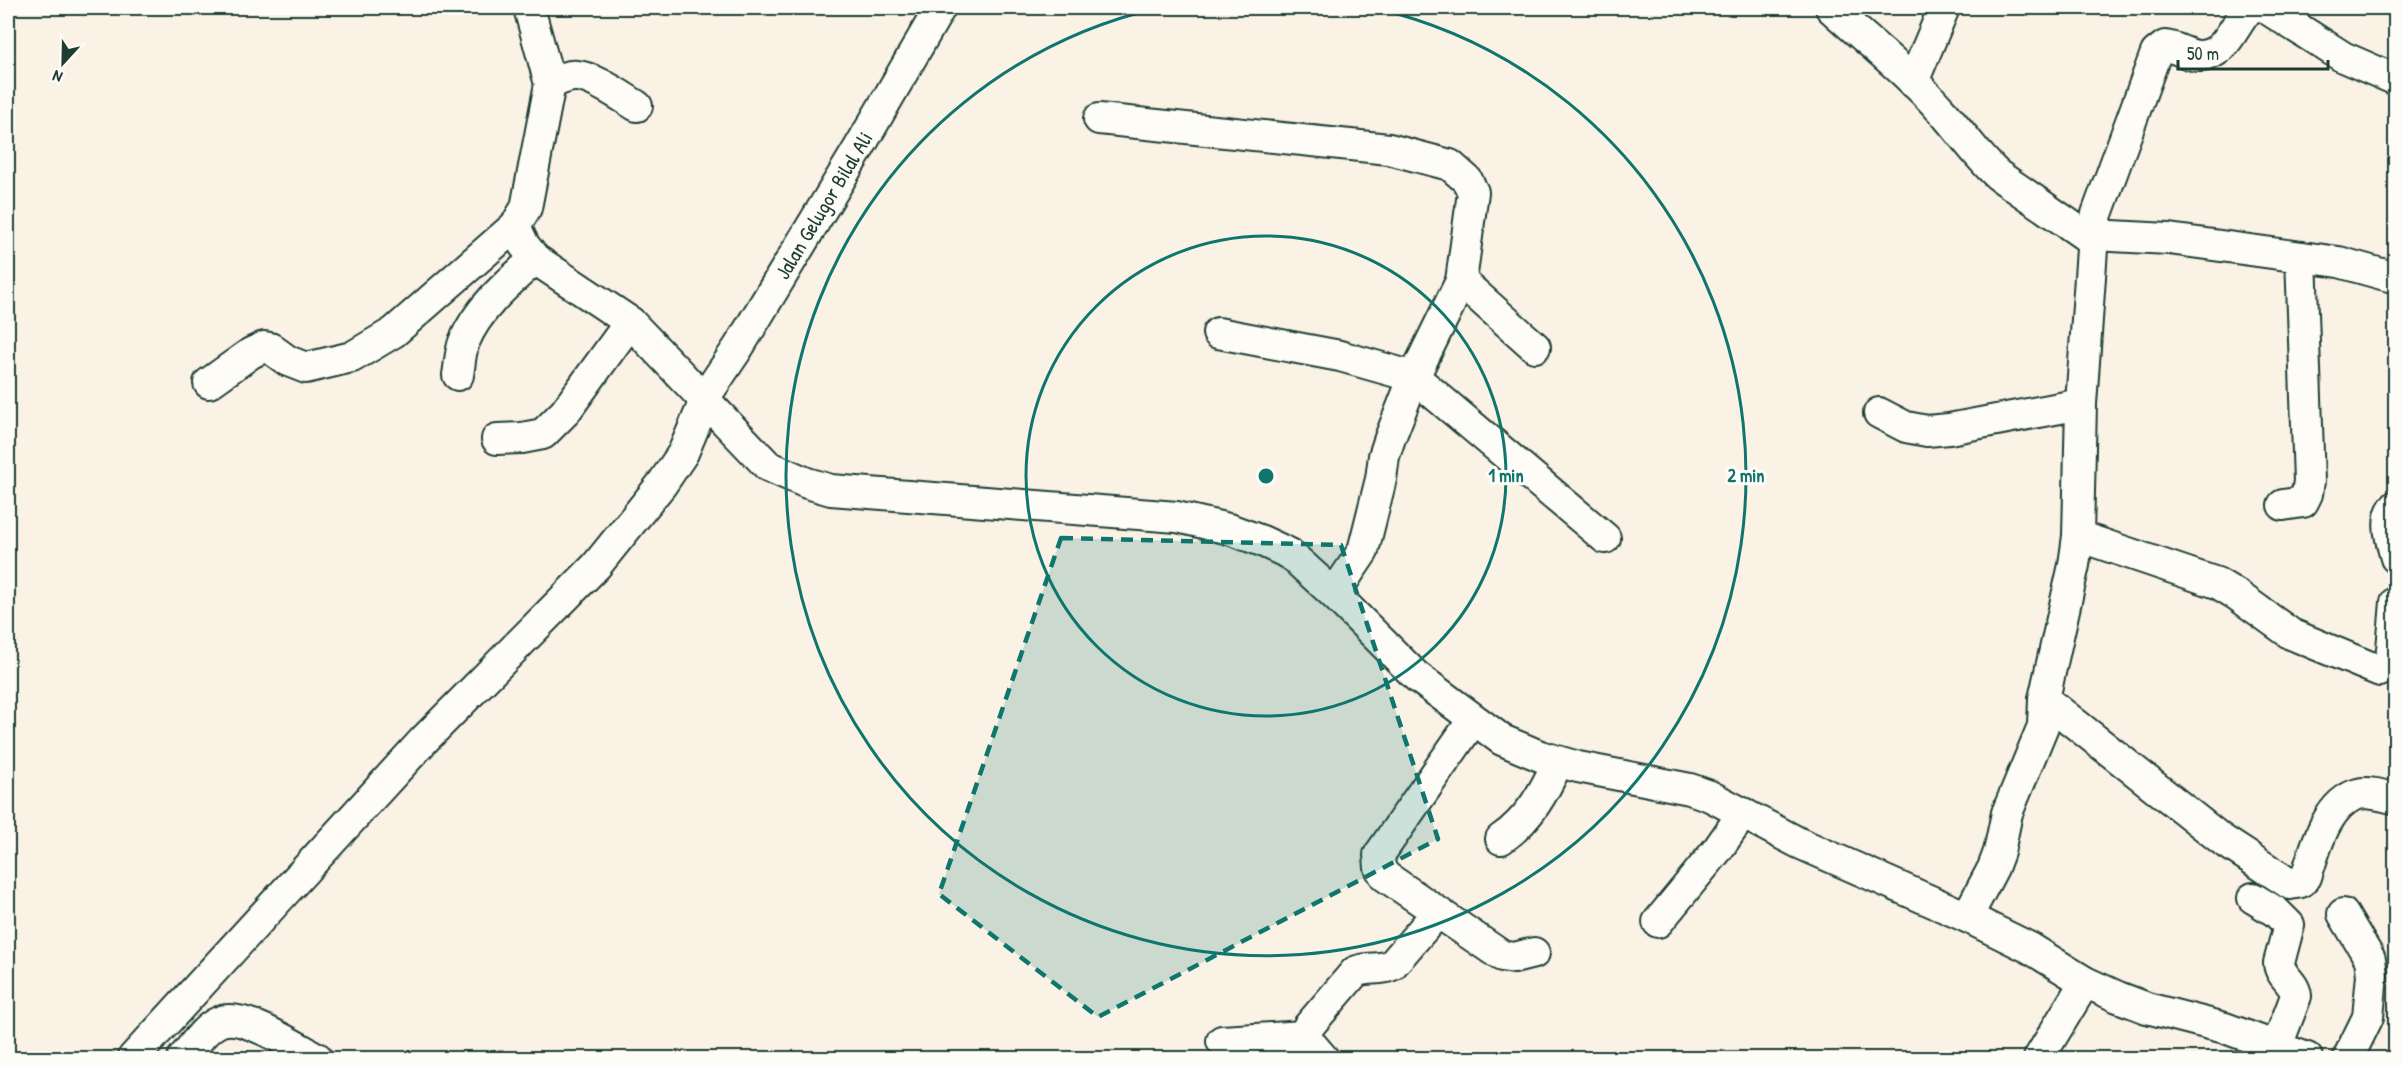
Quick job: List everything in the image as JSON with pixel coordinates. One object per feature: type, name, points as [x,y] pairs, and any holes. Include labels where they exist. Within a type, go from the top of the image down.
[{"type":"street","points":[[209,383],[251,353],[264,347],[306,368],[351,357],[394,332],[515,226],[526,207],[550,84],[548,69],[529,8]]},
{"type":"street","name":"Jalan Gelugor Bilal Ali","points":[[133,1059],[424,740],[596,566],[674,468],[940,8]]},
{"type":"street","points":[[1831,8],[1940,108],[1984,163],[1998,175],[2093,238],[2169,239],[2339,262],[2396,278]]},
{"type":"street","points":[[1914,82],[1944,8]]},
{"type":"street","points":[[1967,917],[1996,860],[2007,813],[2043,726],[2044,699],[2074,565],[2078,536],[2081,404],[2093,238],[2097,214],[2156,53],[2165,46],[2197,55],[2207,54],[2227,40],[2249,9],[2343,57],[2396,80]]},
{"type":"street","points":[[550,84],[567,77],[579,76],[592,80],[637,106]]},
{"type":"street","points":[[1100,119],[1389,149],[1450,165],[1467,180],[1473,192],[1461,281],[1414,377],[1384,456],[1365,544],[1334,594]]},
{"type":"street","points":[[515,226],[524,245],[535,259],[630,322],[666,357],[708,406],[768,466],[807,483],[831,490],[1177,517],[1219,526],[1262,540],[1290,554],[1334,594],[1416,676],[1502,740],[1558,762],[1690,789],[1710,796],[1799,843],[1967,917],[2030,948],[2085,982],[2147,1008],[2225,1028],[2307,1059]]},
{"type":"street","points":[[2283,505],[2303,502],[2309,481],[2301,257]]},
{"type":"street","points":[[458,375],[465,340],[476,321],[507,285],[535,259]]},
{"type":"street","points":[[1461,281],[1535,347]]},
{"type":"street","points":[[497,439],[543,434],[565,412],[630,322]]},
{"type":"street","points":[[1218,333],[1340,356],[1414,377],[1605,538]]},
{"type":"street","points":[[1879,413],[1906,427],[1927,432],[2081,404]]},
{"type":"street","points":[[2396,506],[2391,510],[2389,523],[2396,558]]},
{"type":"street","points":[[2078,536],[2217,583],[2291,634],[2380,671],[2389,666],[2391,661],[2396,602]]},
{"type":"street","points":[[2044,699],[2221,839],[2290,884],[2301,882],[2306,877],[2325,829],[2335,811],[2346,801],[2358,794],[2374,794],[2396,799]]},
{"type":"street","points":[[1473,720],[1379,855],[1380,868],[1385,876],[1502,956],[1514,958],[1534,953]]},
{"type":"street","points":[[1501,839],[1526,818],[1549,782],[1558,762]]},
{"type":"street","points":[[1658,922],[1718,849],[1743,813]]},
{"type":"street","points":[[2253,898],[2276,912],[2289,925],[2279,963],[2280,969],[2295,988],[2296,996],[2277,1046]]},
{"type":"street","points":[[1304,1036],[1308,1028],[1355,972],[1364,969],[1382,969],[1392,964],[1437,913]]},
{"type":"street","points":[[2343,914],[2370,959],[2372,975],[2368,1017],[2348,1059]]},
{"type":"street","points":[[2039,1059],[2085,982]]},
{"type":"street","points":[[183,1059],[212,1026],[227,1020],[241,1021],[257,1027],[317,1059]]},
{"type":"street","points":[[1222,1041],[1304,1036]]},
{"type":"street","points":[[1304,1036],[1323,1059]]},
{"type":"highlighted area","points":[[1061,538],[1341,545],[1438,839],[1098,1017],[939,894]]}]
